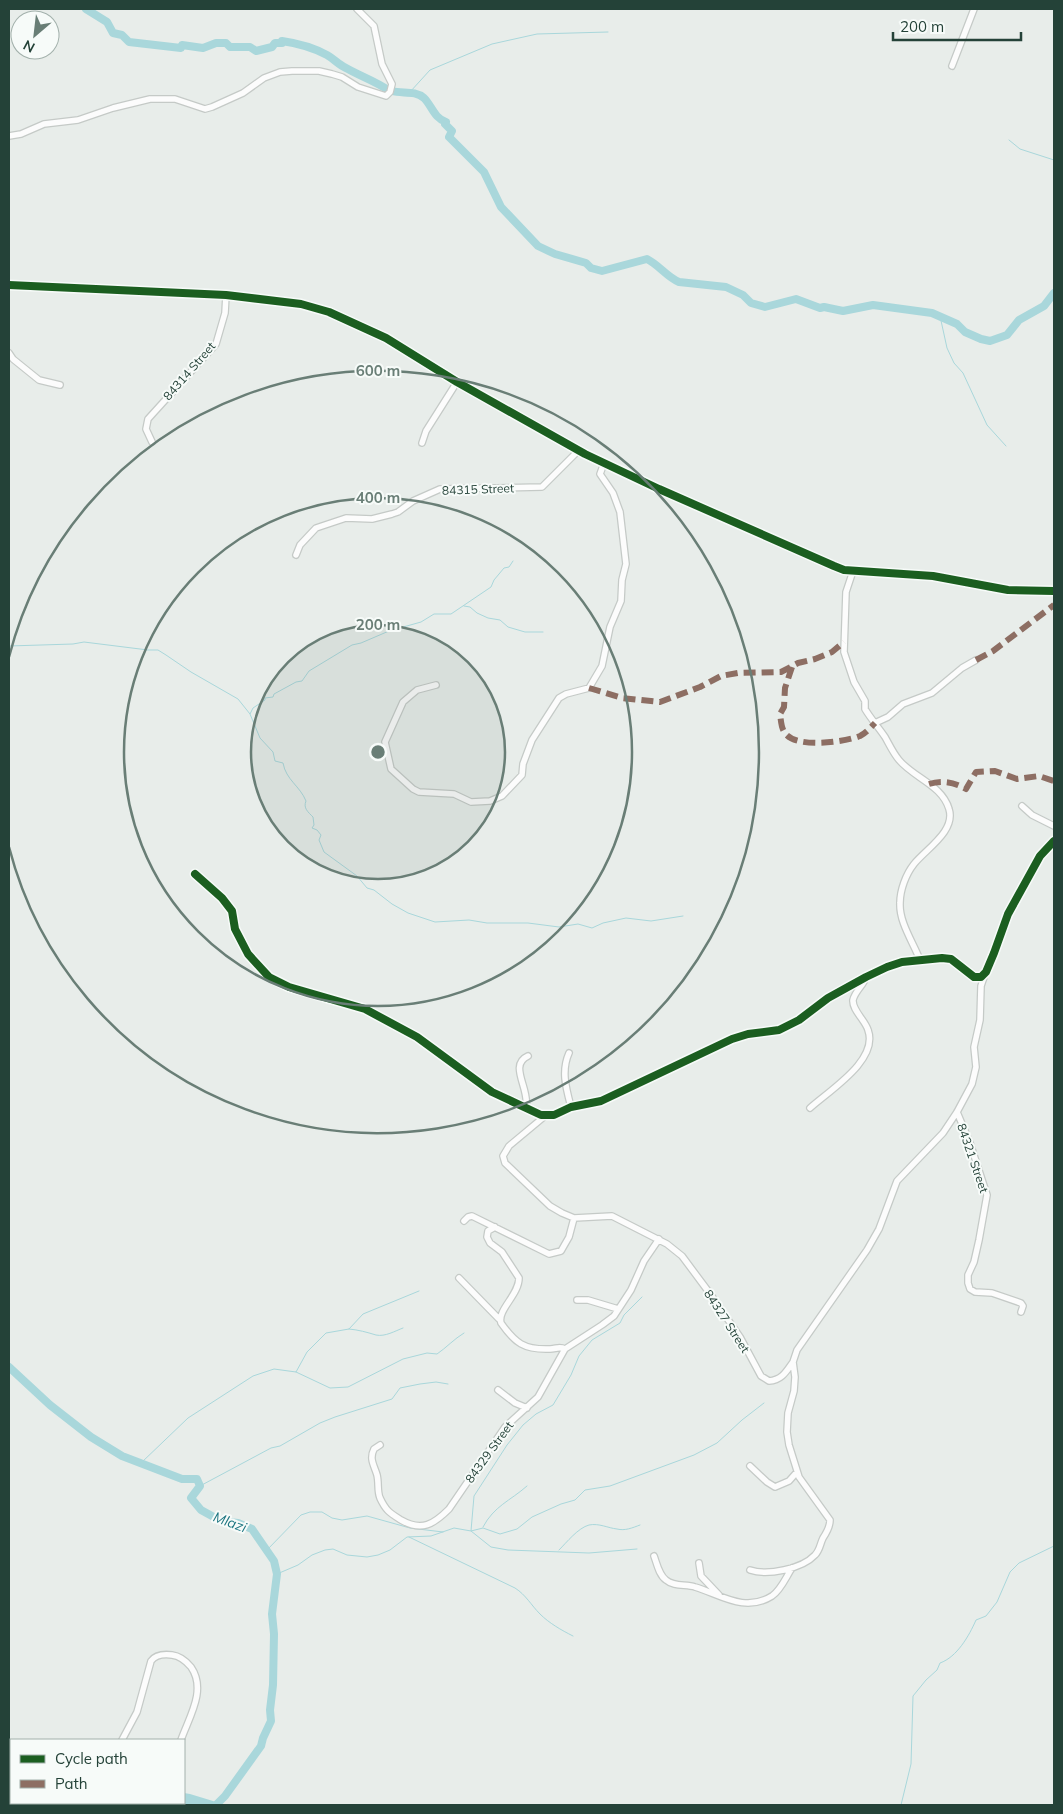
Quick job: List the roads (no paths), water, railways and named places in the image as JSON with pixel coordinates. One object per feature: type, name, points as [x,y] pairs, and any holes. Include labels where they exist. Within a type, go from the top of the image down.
[{"type":"street","points":[[9,136],[21,134],[44,124],[78,120],[113,108],[150,99],[175,99],[206,108],[212,107],[243,93],[264,78],[280,72],[319,71],[342,77],[358,87],[386,96],[390,92],[392,84],[382,64],[374,26],[357,9]]},
{"type":"street","points":[[952,66],[974,9]]},
{"type":"street","points":[[9,285],[226,295],[301,304],[329,312],[386,338],[457,382],[578,451],[844,570],[933,576],[1008,590],[1054,591]]},
{"type":"street","name":"84314 Street","points":[[152,442],[146,429],[148,419],[216,344],[225,313],[226,295]]},
{"type":"street","points":[[9,353],[13,359],[39,380],[60,385]]},
{"type":"street","points":[[422,443],[426,431],[457,382]]},
{"type":"street","name":"84315 Street","points":[[296,555],[300,545],[316,528],[346,518],[372,519],[392,514],[398,512],[412,501],[440,489],[542,487],[578,451]]},
{"type":"street","points":[[436,685],[417,690],[403,702],[385,742],[391,769],[414,790],[424,793],[454,794],[468,801],[481,802],[490,801],[502,796],[522,775],[523,764],[532,740],[560,698],[566,694],[589,688],[602,666],[610,627],[621,601],[622,580],[626,560],[620,512],[616,499],[600,474],[604,463]]},
{"type":"street","points":[[853,571],[846,592],[844,652],[854,682],[865,701],[866,709],[899,760],[913,773],[937,790],[950,810],[951,816],[948,826],[911,870],[900,897],[901,913],[920,960]]},
{"type":"street","points":[[875,723],[888,717],[903,704],[932,693],[962,668],[976,660]]},
{"type":"street","points":[[1022,806],[1032,815],[1054,826]]},
{"type":"street","points":[[750,1570],[761,1573],[792,1568],[810,1560],[817,1554],[830,1523],[828,1517],[820,1509],[796,1472],[787,1432],[789,1406],[794,1391],[793,1362],[797,1350],[867,1250],[879,1229],[897,1181],[934,1144],[957,1112],[972,1084],[975,1071],[974,1047],[980,1020],[981,986],[1008,914],[1040,856],[1054,841]]},
{"type":"street","points":[[195,874],[217,892],[232,911],[234,925],[248,954],[270,977],[289,987],[365,1009],[417,1037],[492,1092],[545,1116],[554,1116],[571,1107],[601,1100],[732,1039],[748,1034],[779,1030],[799,1020],[828,998],[866,976],[887,967],[920,960],[942,958],[951,959],[972,976],[978,978],[986,972]]},
{"type":"street","points":[[810,1108],[855,1069],[865,1057],[871,1036],[866,1022],[855,1009],[853,1002],[855,994],[864,984],[866,976]]},
{"type":"street","points":[[569,1053],[564,1067],[571,1107]]},
{"type":"street","points":[[526,1107],[527,1098],[519,1063],[528,1056]]},
{"type":"street","name":"84321 Street","points":[[957,1112],[970,1143],[987,1195],[974,1262],[968,1275],[968,1283],[970,1289],[975,1292],[992,1293],[1021,1304],[1023,1306],[1021,1312]]},
{"type":"street","points":[[545,1116],[510,1146],[503,1156],[503,1160],[550,1206],[574,1218],[612,1216],[659,1239]]},
{"type":"street","points":[[464,1221],[472,1216],[539,1251],[553,1254],[561,1251],[564,1246],[574,1218]]},
{"type":"street","points":[[495,1228],[488,1231],[487,1237],[490,1243],[502,1252],[519,1278],[514,1295],[500,1318]]},
{"type":"street","name":"84327 Street","points":[[659,1239],[682,1256],[740,1337],[761,1376],[769,1381],[777,1380],[793,1362]]},
{"type":"street","name":"84329 Street","points":[[380,1445],[374,1449],[372,1460],[377,1476],[378,1493],[388,1512],[412,1525],[424,1526],[444,1514],[496,1438],[515,1417],[538,1398],[565,1349],[614,1316],[632,1290],[644,1260],[659,1239]]},
{"type":"street","points":[[459,1278],[472,1293],[500,1318],[506,1331],[519,1344],[526,1347],[544,1349],[559,1347],[565,1349]]},
{"type":"street","points":[[577,1300],[588,1300],[618,1309]]},
{"type":"street","points":[[498,1390],[518,1405],[527,1408]]},
{"type":"street","points":[[750,1466],[775,1487],[789,1481],[796,1472]]},
{"type":"street","points":[[654,1556],[663,1577],[668,1582],[695,1587],[732,1602],[746,1604],[770,1597],[776,1592],[792,1568]]},
{"type":"street","points":[[699,1563],[701,1576],[721,1597]]},
{"type":"street","points":[[123,1739],[137,1712],[152,1661],[158,1655],[167,1654],[178,1656],[187,1662],[196,1674],[198,1695],[181,1739]]},
{"type":"water","points":[[185,1793],[217,1803],[216,1805],[156,1805],[185,1804]]},
{"type":"waterway","points":[[86,9],[107,22],[113,33],[122,35],[129,42],[181,48],[182,45],[203,48],[216,43],[226,43],[230,47],[250,47],[256,51],[272,47],[275,43],[282,43],[282,41],[299,44],[327,55],[343,67],[388,90]]},
{"type":"waterway","points":[[410,92],[430,70],[492,44],[537,34],[608,32]]},
{"type":"waterway","points":[[392,91],[413,93],[427,101],[436,115],[446,122],[445,124],[452,131],[449,137],[484,172],[501,207],[538,246],[555,254],[586,263],[591,268],[602,271],[647,259],[679,282],[726,287],[743,295],[751,303],[765,307],[796,299],[820,308],[824,307],[843,311],[873,305],[932,313],[957,324],[965,332],[990,341],[1007,335],[1019,320],[1044,306],[1054,293]]},
{"type":"waterway","points":[[1009,140],[1020,149],[1054,160]]},
{"type":"waterway","points":[[940,316],[947,348],[954,363],[963,373],[987,425],[1006,446]]},
{"type":"waterway","points":[[9,646],[84,642],[158,650],[191,672],[238,699],[250,714],[253,708],[265,700],[265,698],[273,697],[274,694],[296,682],[302,681],[309,671],[352,645],[389,631],[421,622],[434,614],[451,614],[491,587],[504,568],[509,567],[513,561]]},
{"type":"waterway","points":[[464,606],[470,607],[488,618],[500,620],[508,627],[525,632],[543,632]]},
{"type":"waterway","points":[[250,714],[260,738],[273,752],[275,761],[283,763],[287,774],[306,801],[306,808],[313,817],[314,825],[312,828],[321,835],[319,840],[324,852],[357,876],[367,888],[374,890],[392,904],[408,913],[435,922],[469,920],[487,923],[528,923],[559,927],[578,924],[592,928],[603,923],[626,918],[651,921],[683,916]]},
{"type":"waterway","points":[[141,1463],[188,1418],[253,1376],[274,1369],[296,1372],[307,1352],[326,1333],[349,1329],[363,1314],[419,1291]]},
{"type":"waterway","points":[[637,1549],[589,1553],[508,1550],[491,1547],[471,1531],[474,1496],[507,1445],[523,1425],[536,1414],[553,1405],[571,1375],[579,1356],[592,1340],[620,1323],[624,1315],[642,1297]]},
{"type":"waterway","points":[[349,1329],[383,1335],[403,1328]]},
{"type":"waterway","points":[[296,1372],[330,1388],[348,1387],[403,1359],[427,1353],[437,1354],[464,1333]]},
{"type":"waterway","name":"Mlazi","points":[[9,1367],[50,1405],[91,1437],[122,1456],[182,1479],[197,1479],[200,1486],[191,1498],[201,1510],[221,1521],[238,1523],[252,1529],[274,1561],[277,1574],[272,1614],[274,1634],[271,1721],[261,1746],[225,1796],[216,1805]]},
{"type":"waterway","points":[[200,1486],[271,1448],[280,1446],[320,1423],[392,1399],[400,1388],[436,1382],[448,1384]]},
{"type":"waterway","points":[[277,1574],[325,1550],[333,1549],[347,1555],[367,1557],[390,1550],[407,1537],[431,1536],[454,1528],[471,1531],[483,1528],[500,1534],[517,1529],[532,1517],[575,1500],[585,1490],[610,1486],[694,1455],[717,1443],[764,1403]]},
{"type":"waterway","points":[[483,1527],[497,1509],[527,1486]]},
{"type":"waterway","points":[[267,1550],[301,1515],[310,1512],[322,1512],[332,1518],[342,1520],[367,1516],[410,1528],[443,1532]]},
{"type":"waterway","points":[[559,1550],[577,1532],[589,1525],[600,1525],[623,1530],[640,1525]]},
{"type":"waterway","points":[[409,1537],[515,1588],[544,1617],[573,1636]]},
{"type":"waterway","points":[[901,1805],[911,1764],[913,1696],[937,1670],[940,1663],[957,1651],[970,1633],[976,1620],[986,1616],[997,1602],[1010,1572],[1019,1563],[1054,1546]]}]
